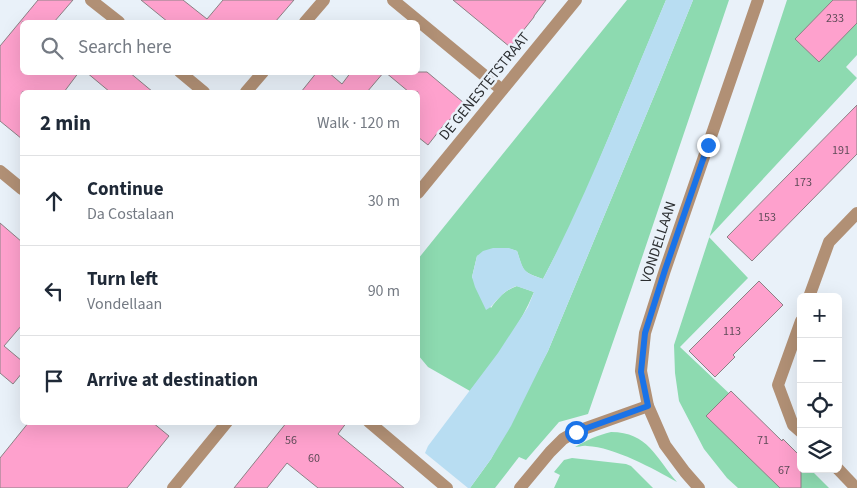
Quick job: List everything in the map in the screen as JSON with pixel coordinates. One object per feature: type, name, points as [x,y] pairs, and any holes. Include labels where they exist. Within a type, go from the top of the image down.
[{"type":"street","points":[[91,0],[116,20]]},
{"type":"street","points":[[307,20],[324,0]]},
{"type":"street","points":[[393,0],[417,20]]},
{"type":"street","name":"DE GENESTETSTRAAT","points":[[420,191],[576,0]]},
{"type":"street","name":"VONDELLAAN","points":[[700,488],[685,472],[665,445],[648,406],[641,372],[645,333],[758,0]]},
{"type":"street","points":[[420,22],[502,90]]},
{"type":"street","points":[[184,75],[202,90]]},
{"type":"street","points":[[248,90],[260,75]]},
{"type":"street","points":[[0,171],[20,187]]},
{"type":"street","points":[[811,293],[829,242],[857,213]]},
{"type":"street","points":[[797,333],[778,384],[794,425],[797,428]]},
{"type":"street","points":[[520,488],[563,439],[576,432],[648,406]]},
{"type":"street","points":[[173,488],[225,425]]},
{"type":"street","points":[[373,425],[447,488]]},
{"type":"street","points":[[842,473],[856,488]]},
{"type":"green space","points":[[627,0],[666,0],[583,199],[543,279],[524,270],[517,251],[501,249],[477,256],[472,277],[491,308],[502,295],[517,286],[534,292],[497,356],[470,391],[428,367],[420,357],[420,257]]},
{"type":"green space","points":[[693,0],[729,0],[588,414],[559,422],[526,460],[519,457],[495,488],[470,488],[491,459],[548,351]]},
{"type":"green space","points":[[787,0],[857,0],[857,55],[846,67],[857,78],[710,236]]},
{"type":"green space","points":[[709,237],[748,278],[680,347],[797,457],[797,473],[814,473],[829,488],[738,488],[727,478],[704,449],[679,401],[674,345]]},
{"type":"green space","points":[[611,432],[624,433],[643,441],[677,482],[621,454],[598,447],[575,447]]},
{"type":"green space","points":[[572,458],[626,464],[631,466],[653,488],[554,488],[560,475],[554,472],[564,460]]},
{"type":"water","points":[[666,0],[693,0],[548,351],[511,426],[491,459],[470,488],[468,488],[425,453],[428,446],[498,353],[528,307],[534,292],[516,286],[505,292],[486,310],[472,277],[477,256],[483,251],[493,248],[509,248],[517,251],[527,272],[543,279],[592,176]]},
{"type":"building","points":[[38,0],[73,0],[56,20],[21,20]]},
{"type":"building","points":[[141,0],[183,0],[207,19],[223,0],[294,0],[277,20],[166,20]]},
{"type":"building","points":[[453,0],[546,0],[510,47]]},
{"type":"building","points":[[833,0],[857,0],[857,23],[819,62],[795,39]]},
{"type":"building","points":[[20,22],[20,75],[77,75],[66,90],[20,90],[20,137],[0,121],[0,46]]},
{"type":"building","points":[[420,72],[427,72],[464,103],[428,145],[420,139],[420,90],[407,90],[389,75],[420,75]]},
{"type":"building","points":[[90,75],[133,75],[151,90],[108,90]]},
{"type":"building","points":[[315,75],[332,75],[342,84],[349,75],[381,75],[369,90],[303,90]]},
{"type":"building","points":[[857,105],[857,154],[752,261],[727,237]]},
{"type":"building","points":[[0,223],[20,240],[20,327],[4,346],[20,359],[20,375],[13,384],[0,373]]},
{"type":"building","points":[[759,281],[783,305],[733,355],[735,357],[715,377],[689,351]]},
{"type":"building","points":[[731,391],[782,441],[783,439],[797,453],[797,473],[801,473],[801,488],[780,488],[706,416]]},
{"type":"building","points":[[27,425],[156,425],[169,436],[127,488],[0,488],[0,458]]},
{"type":"building","points":[[285,425],[345,425],[338,434],[404,488],[318,488],[287,463],[267,488],[234,488]]},
{"type":"route","points":[[576,432],[648,406],[641,372],[645,333],[708,145]]}]
